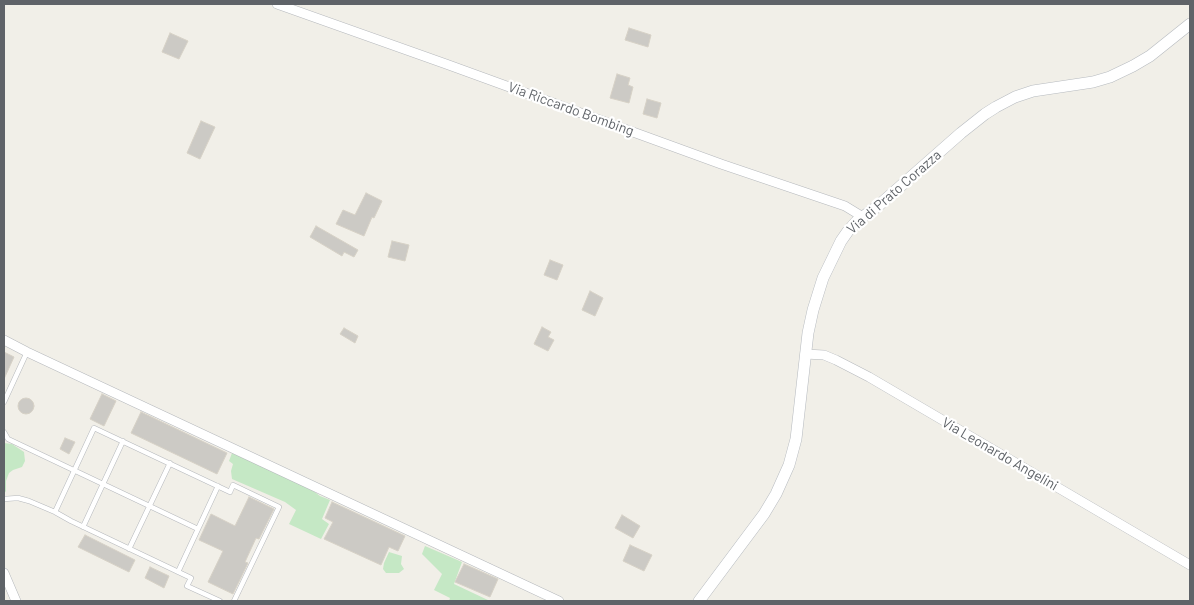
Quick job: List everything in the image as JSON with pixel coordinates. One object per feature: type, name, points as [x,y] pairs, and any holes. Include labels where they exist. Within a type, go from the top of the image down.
[{"type":"street","name":"Via Riccardo Bombing","points":[[277,4],[721,164],[845,206],[863,217]]},
{"type":"street","name":"Via di Prato Corazza","points":[[699,601],[764,514],[785,475],[796,439],[805,354],[815,299],[822,278],[843,238],[851,227],[878,206],[966,129],[996,107],[1015,97],[1033,91],[1093,82],[1110,77],[1150,56],[1190,24]]},
{"type":"street","points":[[4,340],[559,601]]},
{"type":"street","name":"Via Leonardo Angelini","points":[[805,354],[824,356],[836,360],[869,376],[1190,565]]},
{"type":"street","points":[[4,573],[16,601]]},
{"type":"lane","points":[[4,402],[27,352]]},
{"type":"lane","points":[[55,512],[94,428],[230,492],[233,485],[279,507],[234,601]]},
{"type":"lane","points":[[4,432],[6,439],[198,529]]},
{"type":"lane","points":[[83,527],[123,441]]},
{"type":"lane","points":[[129,549],[170,463]]},
{"type":"lane","points":[[178,572],[218,486]]},
{"type":"lane","points":[[4,499],[18,498],[55,512],[191,578],[187,586],[220,601]]},
{"type":"green space","points":[[4,443],[12,444],[24,452],[25,461],[22,467],[9,473],[4,494]]},
{"type":"green space","points":[[232,453],[307,486],[320,496],[330,500],[322,519],[329,524],[321,539],[289,524],[296,510],[285,502],[232,479],[231,471],[233,464],[229,461]]},
{"type":"green space","points":[[425,546],[462,562],[454,584],[490,601],[449,601],[450,598],[434,590],[442,574],[422,554]]},
{"type":"green space","points":[[389,552],[402,556],[401,564],[404,569],[399,573],[386,573],[383,569]]},
{"type":"building","points":[[629,28],[651,35],[648,47],[625,40]]},
{"type":"building","points":[[170,33],[188,41],[179,59],[162,52]]},
{"type":"building","points":[[617,74],[630,78],[628,85],[633,87],[629,103],[610,98]]},
{"type":"building","points":[[647,99],[661,103],[657,118],[643,114]]},
{"type":"building","points":[[201,121],[215,127],[200,159],[187,153]]},
{"type":"building","points":[[366,193],[382,201],[374,218],[372,217],[364,236],[336,224],[343,210],[355,215]]},
{"type":"building","points":[[316,226],[358,250],[354,257],[344,252],[342,256],[310,237]]},
{"type":"building","points":[[392,241],[409,245],[405,261],[388,257]]},
{"type":"building","points":[[550,260],[563,265],[557,280],[544,275]]},
{"type":"building","points":[[590,291],[603,298],[595,316],[582,310]]},
{"type":"building","points":[[542,327],[551,332],[548,337],[554,340],[548,351],[534,344]]},
{"type":"building","points":[[344,328],[358,336],[355,343],[340,334]]},
{"type":"building","points":[[4,352],[14,357],[4,379]]},
{"type":"building","points":[[102,394],[116,401],[104,426],[90,419]]},
{"type":"building","points":[[26,398],[34,406],[26,414],[18,406]]},
{"type":"building","points":[[141,412],[227,453],[217,474],[131,433]]},
{"type":"building","points":[[65,438],[75,442],[69,454],[60,449]]},
{"type":"building","points":[[249,497],[274,509],[259,539],[256,538],[245,562],[248,563],[233,594],[208,582],[223,551],[199,540],[211,514],[235,526]]},
{"type":"building","points":[[332,502],[405,536],[398,551],[389,547],[381,565],[324,539],[333,522],[325,518]]},
{"type":"building","points":[[622,515],[640,526],[633,538],[615,528]]},
{"type":"building","points":[[85,535],[135,560],[129,572],[78,547]]},
{"type":"building","points":[[630,545],[652,555],[644,571],[623,561]]},
{"type":"building","points":[[464,564],[498,579],[490,597],[455,582]]},
{"type":"building","points":[[150,567],[169,576],[164,588],[145,578]]}]
